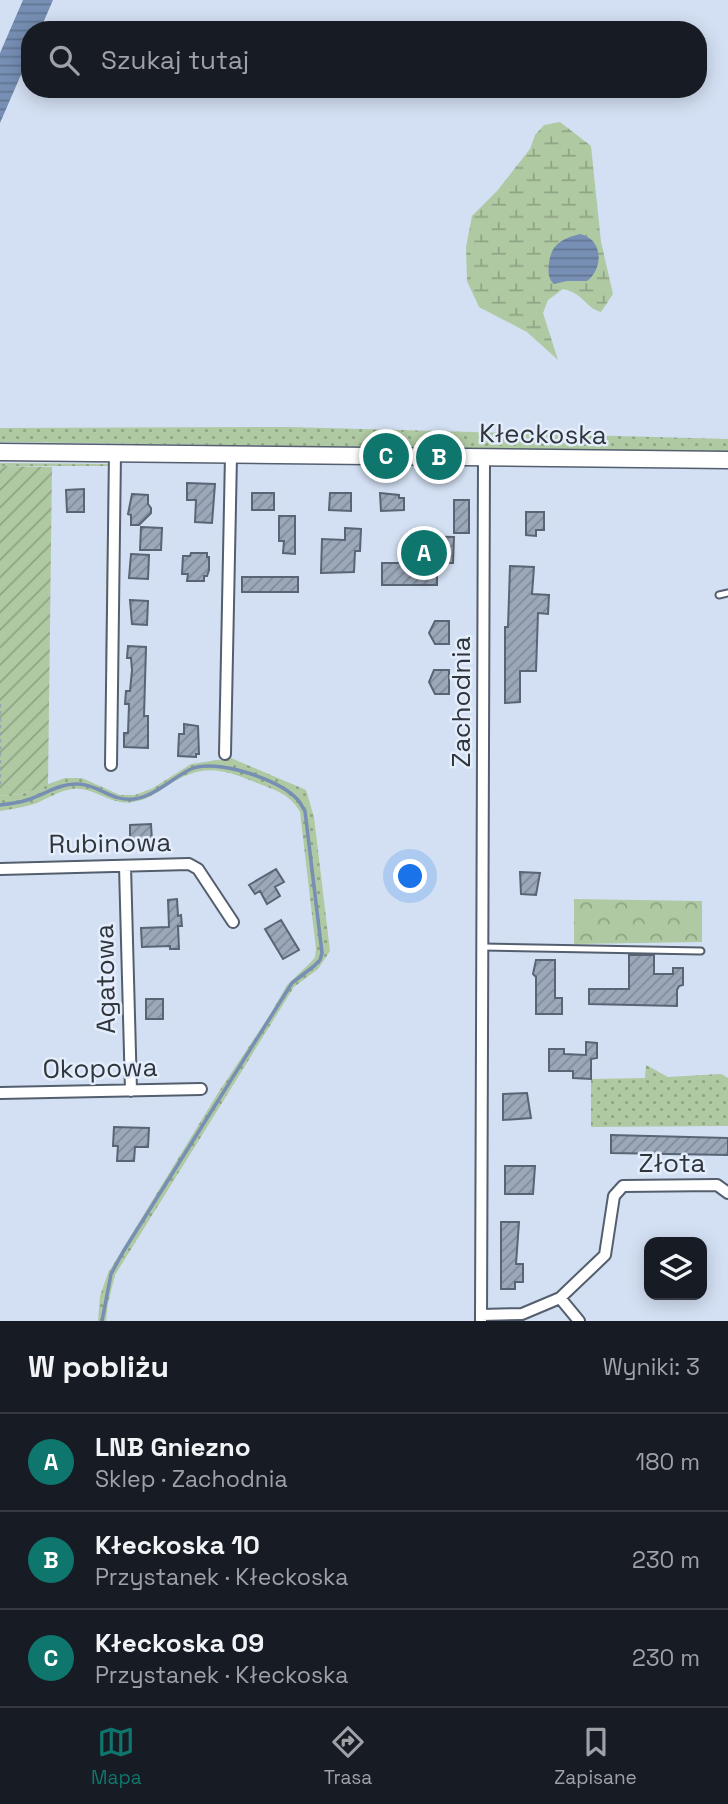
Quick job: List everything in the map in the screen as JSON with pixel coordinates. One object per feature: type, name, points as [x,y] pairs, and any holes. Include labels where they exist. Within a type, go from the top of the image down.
[{"type":"main road","name":"Kłeckoska","points":[[0,452],[728,460]]},
{"type":"street","points":[[111,765],[115,453]]},
{"type":"street","points":[[225,754],[231,455]]},
{"type":"street","name":"Zachodnia","points":[[481,1318],[484,457]]},
{"type":"street","name":"Rubinowa","points":[[0,869],[189,864],[198,869],[233,922]]},
{"type":"street","name":"Agatowa","points":[[125,866],[131,1091]]},
{"type":"street","name":"Okopowa","points":[[0,1093],[201,1089]]},
{"type":"street","name":"Złota","points":[[481,1318],[522,1314],[560,1298],[605,1255],[614,1196],[623,1186],[717,1185],[728,1193]]},
{"type":"street","points":[[560,1298],[579,1321]]},
{"type":"lane","points":[[719,595],[728,593]]},
{"type":"lane","points":[[483,947],[701,951]]},
{"type":"path","points":[[0,704],[0,788]]},
{"type":"green space","points":[[560,122],[591,146],[601,242],[613,294],[601,312],[576,294],[563,289],[548,300],[543,313],[558,360],[527,332],[479,307],[467,281],[466,247],[472,216],[497,191],[530,149],[535,135],[544,125]]},
{"type":"green space","points":[[289,427],[728,439],[728,452],[0,442],[0,428]]},
{"type":"green space","points":[[0,463],[111,464],[109,629],[105,667],[108,466],[0,466]]},
{"type":"green space","points":[[0,466],[52,467],[48,785],[21,794],[0,796]]},
{"type":"green space","points":[[231,758],[306,790],[314,817],[330,951],[318,969],[294,987],[115,1275],[106,1321],[98,1321],[100,1296],[108,1273],[287,985],[315,957],[300,812],[292,801],[276,791],[233,774],[212,770],[191,774],[151,796],[133,802],[117,801],[88,790],[72,789],[37,803],[0,811],[0,796],[21,794],[65,778],[82,778],[120,795],[135,795],[153,788],[191,764]]},
{"type":"green space","points":[[574,899],[702,901],[702,942],[574,944]]},
{"type":"green space","points":[[646,1065],[668,1077],[721,1074],[728,1078],[728,1126],[591,1127],[591,1079],[645,1078]]},
{"type":"water","points":[[23,0],[53,0],[44,21],[21,21],[21,75],[0,123],[0,53]]},
{"type":"water","points":[[580,234],[588,237],[597,248],[598,262],[593,275],[587,281],[554,284],[549,272],[552,251],[563,240]]},
{"type":"building","points":[[187,483],[215,484],[212,523],[195,522],[196,500],[187,500]]},
{"type":"building","points":[[84,489],[84,512],[67,512],[66,490]]},
{"type":"building","points":[[252,493],[274,493],[274,510],[252,510]]},
{"type":"building","points":[[330,493],[351,493],[351,511],[329,510]]},
{"type":"building","points":[[380,493],[404,498],[404,510],[381,511]]},
{"type":"building","points":[[132,494],[148,495],[151,508],[151,513],[139,525],[131,525],[131,515],[128,514]]},
{"type":"building","points":[[454,500],[469,500],[469,533],[454,533]]},
{"type":"building","points":[[526,512],[544,512],[544,530],[536,530],[536,536],[526,535]]},
{"type":"building","points":[[279,516],[295,516],[295,554],[283,553],[284,541],[279,541]]},
{"type":"building","points":[[141,527],[162,528],[161,550],[140,550]]},
{"type":"building","points":[[345,528],[361,529],[360,551],[355,551],[354,572],[321,573],[322,539],[345,540]]},
{"type":"building","points":[[405,536],[454,537],[453,563],[437,563],[437,585],[382,585],[382,563],[405,563]]},
{"type":"building","points":[[191,553],[207,553],[209,557],[209,570],[204,581],[187,581],[188,574],[182,574],[183,556],[190,556]]},
{"type":"building","points":[[131,554],[149,555],[148,579],[129,578]]},
{"type":"building","points":[[510,566],[534,567],[532,594],[549,595],[548,614],[538,613],[536,671],[520,671],[520,702],[505,703],[505,627],[508,627]]},
{"type":"building","points":[[242,577],[298,577],[298,592],[242,592]]},
{"type":"building","points":[[130,600],[148,601],[147,625],[132,624]]},
{"type":"building","points":[[435,621],[449,621],[449,644],[435,644],[429,633]]},
{"type":"building","points":[[128,646],[146,647],[144,716],[148,716],[148,748],[124,747],[124,733],[128,733],[129,704],[125,704],[126,691],[130,691],[132,670],[131,658],[127,658]]},
{"type":"building","points":[[434,670],[449,670],[449,694],[435,694],[429,682]]},
{"type":"building","points":[[184,724],[198,726],[199,754],[196,754],[196,757],[178,756],[179,734],[184,734]]},
{"type":"building","points":[[151,824],[152,841],[130,842],[130,825]]},
{"type":"building","points":[[276,869],[284,882],[275,887],[280,896],[267,904],[260,891],[255,894],[249,885]]},
{"type":"building","points":[[520,872],[540,873],[536,895],[521,894]]},
{"type":"building","points":[[177,899],[178,916],[181,915],[182,926],[178,926],[179,949],[170,949],[170,946],[142,947],[141,928],[169,927],[168,900]]},
{"type":"building","points":[[281,920],[299,950],[283,959],[265,929]]},
{"type":"building","points":[[629,955],[654,955],[654,974],[673,974],[673,968],[683,968],[683,985],[677,990],[677,1006],[589,1004],[589,989],[629,989]]},
{"type":"building","points":[[536,960],[555,960],[555,998],[562,998],[562,1014],[536,1014],[536,977],[533,974]]},
{"type":"building","points":[[146,999],[163,999],[163,1019],[146,1019]]},
{"type":"building","points":[[586,1042],[597,1043],[597,1058],[591,1059],[591,1079],[573,1078],[573,1071],[549,1071],[549,1049],[564,1049],[564,1054],[586,1055]]},
{"type":"building","points":[[527,1093],[531,1118],[503,1120],[503,1094]]},
{"type":"building","points":[[114,1127],[149,1128],[148,1147],[135,1147],[134,1161],[117,1161],[118,1146],[113,1146]]},
{"type":"building","points":[[611,1135],[728,1138],[728,1155],[611,1153]]},
{"type":"building","points":[[505,1166],[535,1166],[533,1194],[505,1194]]},
{"type":"building","points":[[501,1222],[519,1222],[516,1264],[523,1264],[523,1282],[515,1282],[515,1289],[501,1289]]},
{"type":"waterway","points":[[0,805],[24,801],[71,784],[92,787],[119,798],[134,799],[156,791],[191,769],[215,766],[246,772],[275,784],[297,799],[305,811],[322,953],[320,960],[292,983],[123,1252],[111,1274],[102,1321]]},
{"type":"place","name":"Kłeckoska 09","points":[[386,456]]},
{"type":"place","name":"Kłeckoska 10","points":[[439,457]]},
{"type":"place","name":"LNB Gniezno","points":[[424,553]]}]
